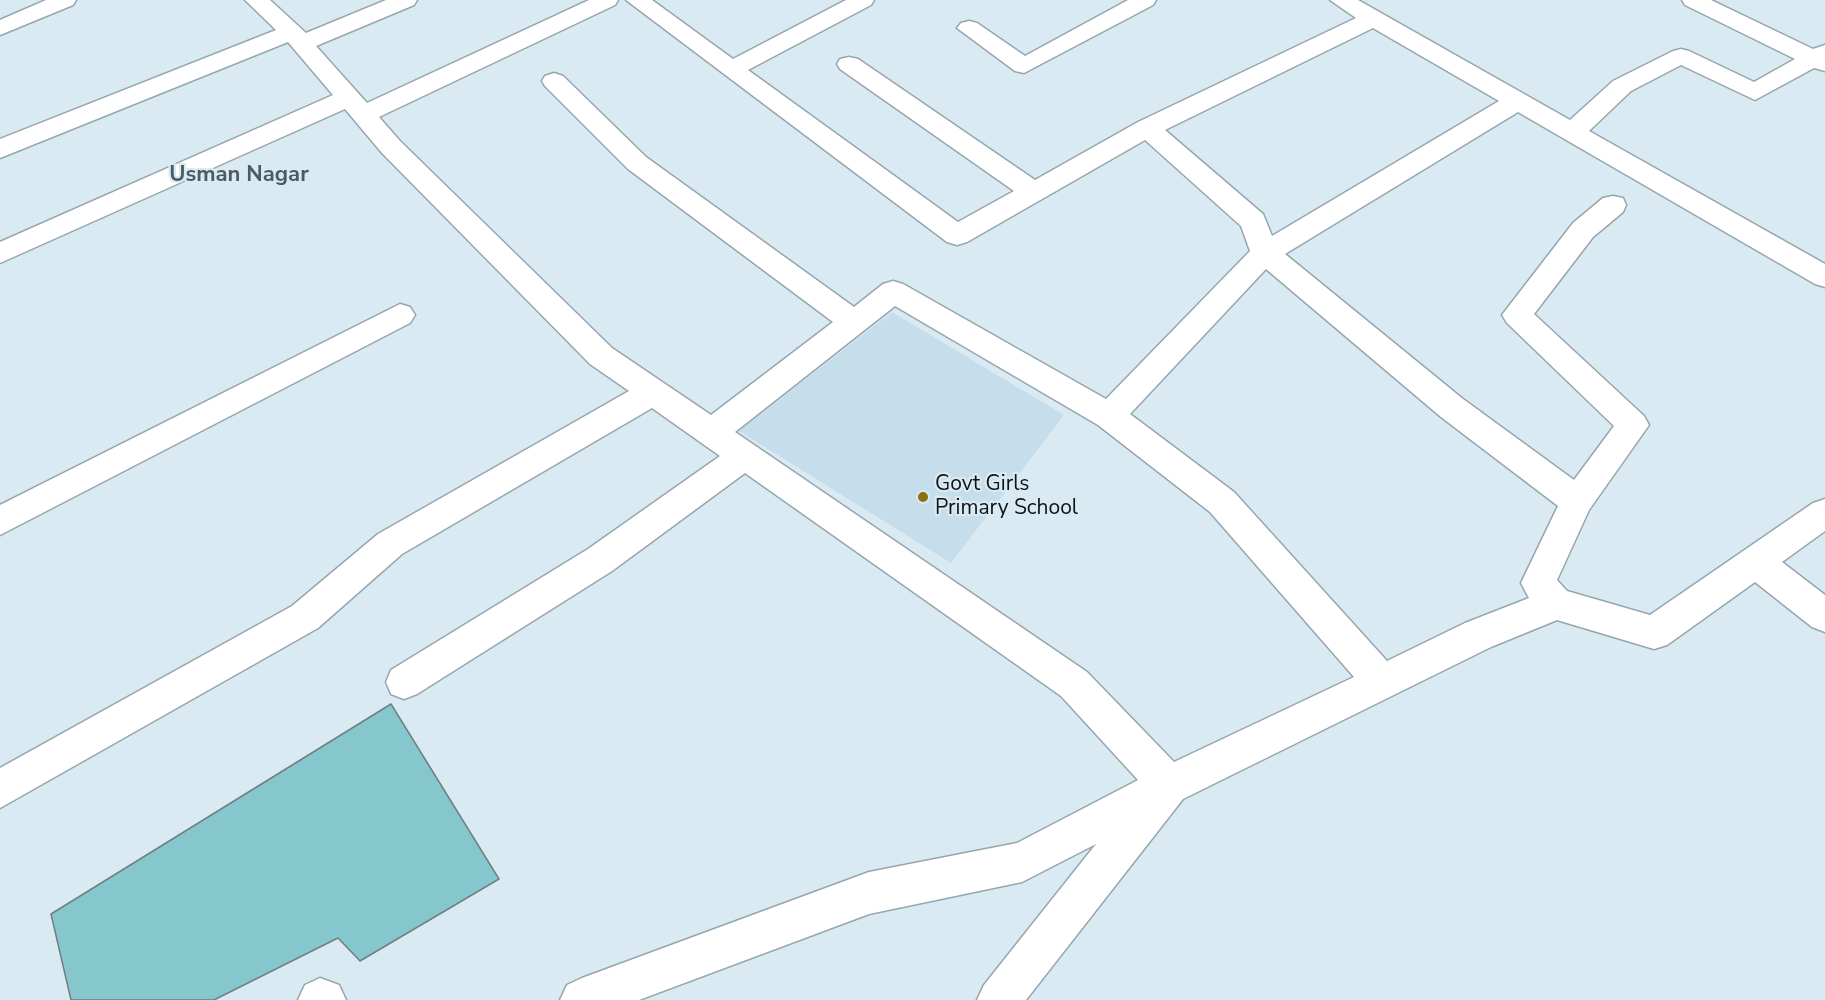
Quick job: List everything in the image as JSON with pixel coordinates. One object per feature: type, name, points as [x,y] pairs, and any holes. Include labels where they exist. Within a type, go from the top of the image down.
[{"type":"street","points":[[0,28],[65,0]]},
{"type":"street","points":[[256,0],[297,38],[391,147],[601,356],[1074,684],[1169,785]]},
{"type":"street","points":[[0,148],[406,0]]},
{"type":"street","points":[[0,253],[607,0]]},
{"type":"street","points":[[637,0],[957,235],[1147,128],[1373,19]]},
{"type":"street","points":[[731,69],[863,0]]},
{"type":"street","points":[[969,28],[1024,66],[1145,0]]},
{"type":"street","points":[[1341,0],[1825,277]]},
{"type":"street","points":[[1693,0],[1822,58]]},
{"type":"street","points":[[1572,132],[1622,86],[1681,56],[1755,92],[1822,58]]},
{"type":"street","points":[[849,64],[1034,192]]},
{"type":"street","points":[[554,81],[637,163],[854,322]]},
{"type":"street","points":[[1108,416],[1265,253],[1518,101]]},
{"type":"street","points":[[1147,128],[1253,221],[1265,253],[1452,408],[1577,501]]},
{"type":"street","points":[[1613,206],[1583,230],[1517,315],[1633,425],[1577,501],[1538,583],[1556,604],[1654,633],[1825,513]]},
{"type":"street","points":[[711,433],[893,292],[1108,416],[1222,502],[1382,682]]},
{"type":"street","points":[[0,521],[400,315]]},
{"type":"street","points":[[0,789],[305,617],[390,544],[653,392]]},
{"type":"street","points":[[404,682],[600,560],[745,456]]},
{"type":"street","points":[[1755,562],[1825,616]]},
{"type":"street","points":[[582,1000],[869,893],[1022,862],[1169,785],[1478,635],[1556,604]]},
{"type":"street","points":[[999,1000],[1169,785]]},
{"type":"shaded area","name":"Govt Girls Primary School","points":[[892,312],[1064,415],[951,563],[739,431]]},
{"type":"building","points":[[391,704],[499,879],[360,961],[338,938],[214,1000],[71,1000],[51,914]]},
{"type":"place","name":"Govt Girls Primary School","points":[[923,497]]},
{"type":"district","name":"Usman Nagar","points":[[239,176]]}]
